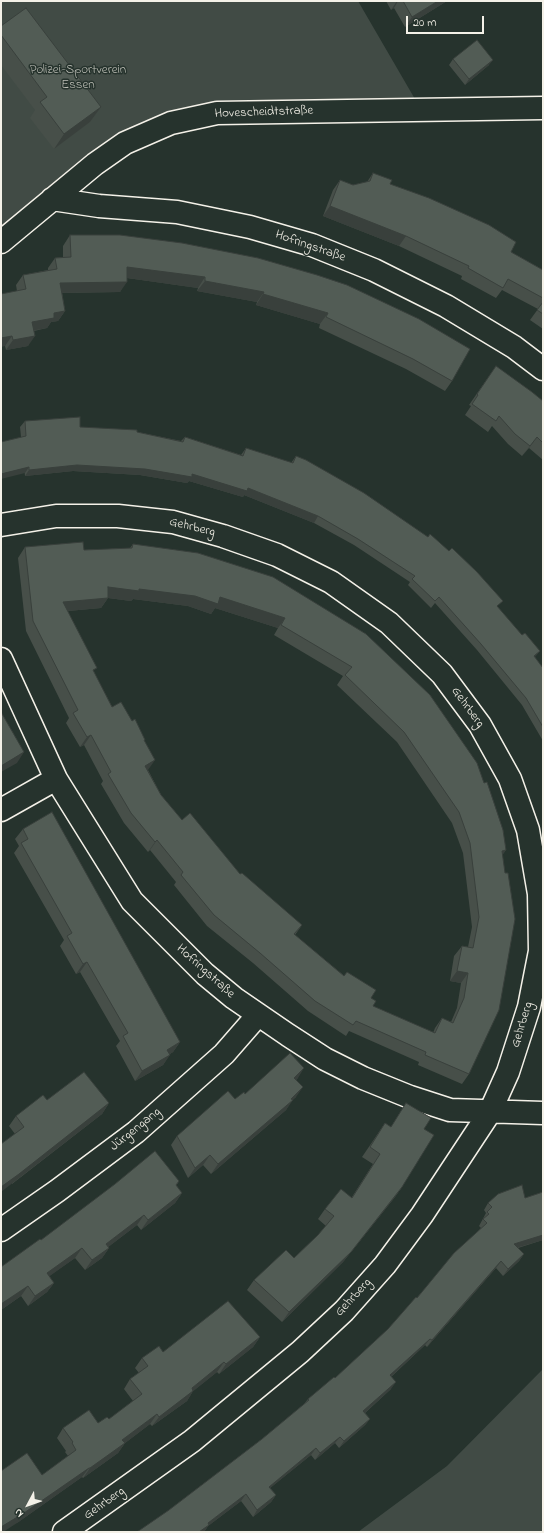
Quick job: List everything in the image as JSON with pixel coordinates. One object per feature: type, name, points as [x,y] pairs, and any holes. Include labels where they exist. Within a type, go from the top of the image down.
[{"type":"street","name":"Hovescheidtstraße","points":[[1,242],[95,164],[125,144],[171,123],[217,113],[543,108]]},
{"type":"street","name":"Hofringstraße","points":[[52,199],[99,206],[177,212],[250,226],[312,245],[374,270],[446,306],[514,348],[543,369]]},
{"type":"street","name":"Gehrberg","points":[[1,525],[56,516],[118,516],[173,522],[223,536],[276,555],[331,582],[389,623],[442,674],[480,725],[510,779],[528,830],[539,894],[540,951],[529,1006],[508,1072],[490,1112],[422,1216],[385,1265],[344,1310],[300,1352],[192,1441],[64,1532]]},
{"type":"street","name":"Hofringstraße","points":[[1,659],[56,779],[132,901],[205,974],[234,998],[258,1015],[325,1059],[363,1078],[410,1097],[450,1110],[543,1113]]},
{"type":"street","points":[[1,810],[56,779]]},
{"type":"street","name":"Jürgengang","points":[[1,1230],[57,1191],[136,1132],[224,1054],[258,1015]]},
{"type":"green space","name":"Polizei-Sportverein Essen","points":[[1,1],[358,1],[419,106],[168,120],[1,235]]},
{"type":"green space","points":[[543,1369],[543,1532],[358,1532],[447,1466]]},
{"type":"building","points":[[403,1],[438,1],[412,17]]},
{"type":"building","points":[[26,8],[101,107],[64,134],[40,102],[47,97],[1,35],[1,26]]},
{"type":"building","points":[[477,40],[493,60],[469,79],[453,59]]},
{"type":"building","points":[[373,173],[392,180],[390,184],[429,198],[489,225],[516,242],[511,252],[543,270],[543,298],[508,279],[503,288],[468,268],[469,266],[406,236],[330,206],[340,180],[353,185],[370,181]]},
{"type":"building","points":[[70,235],[120,235],[182,243],[258,258],[347,285],[419,319],[470,349],[452,381],[413,359],[326,317],[328,313],[263,294],[264,292],[205,281],[205,277],[127,267],[127,282],[60,283],[65,311],[54,313],[54,318],[32,322],[35,336],[13,340],[12,336],[1,338],[1,294],[26,289],[23,275],[57,269],[55,258],[71,257]]},
{"type":"building","points":[[543,302],[543,314],[537,310]]},
{"type":"building","points":[[496,366],[543,401],[543,443],[537,437],[530,446],[515,434],[499,416],[496,421],[472,404]]},
{"type":"building","points":[[80,417],[80,427],[137,430],[137,432],[183,442],[185,437],[243,456],[246,448],[293,463],[296,456],[306,460],[364,493],[428,537],[430,534],[449,551],[452,548],[477,572],[503,601],[497,606],[522,635],[525,633],[540,651],[534,656],[543,668],[543,727],[526,698],[439,597],[435,601],[412,579],[415,576],[358,539],[318,516],[248,488],[247,491],[192,474],[192,477],[145,469],[77,465],[29,470],[29,467],[1,474],[1,442],[26,436],[25,421]]},
{"type":"building","points":[[83,542],[84,550],[132,548],[133,544],[198,553],[273,577],[366,634],[430,695],[477,763],[484,783],[487,782],[503,830],[506,850],[502,851],[505,873],[508,873],[515,919],[499,1010],[469,1074],[425,1055],[426,1052],[356,1021],[353,1025],[315,1001],[214,915],[181,875],[183,872],[157,840],[155,842],[131,813],[108,774],[111,772],[91,735],[87,737],[73,713],[78,710],[33,621],[25,547]],"holes":[[[108,587],[139,591],[139,589],[195,596],[218,604],[220,597],[285,618],[281,625],[352,667],[345,675],[404,732],[459,812],[470,843],[479,917],[473,948],[462,946],[457,971],[468,973],[464,998],[453,1023],[442,1018],[435,1033],[373,1006],[376,1001],[371,998],[376,990],[347,972],[344,976],[294,934],[302,925],[242,873],[240,874],[190,813],[182,820],[161,795],[145,766],[155,760],[135,719],[132,721],[121,702],[112,707],[93,670],[97,668],[63,602],[108,598]]]},
{"type":"building","points":[[1,712],[24,752],[1,766]]},
{"type":"building","points":[[52,812],[180,1042],[167,1050],[170,1055],[142,1071],[123,1036],[128,1033],[87,962],[83,964],[67,936],[72,933],[21,843],[28,839],[23,829]]},
{"type":"building","points":[[290,1053],[304,1068],[294,1078],[303,1087],[291,1099],[293,1100],[218,1164],[210,1155],[195,1168],[177,1136],[228,1091],[235,1099],[244,1092],[245,1094]]},
{"type":"building","points":[[84,1072],[109,1103],[1,1187],[1,1144],[24,1127],[16,1116],[43,1095],[47,1100]]},
{"type":"building","points":[[406,1103],[431,1118],[424,1129],[434,1135],[402,1187],[351,1252],[289,1312],[254,1280],[286,1250],[294,1258],[318,1235],[334,1216],[325,1209],[341,1189],[352,1198],[380,1154],[370,1147],[385,1123],[391,1127]]},
{"type":"building","points":[[155,1151],[179,1181],[176,1185],[182,1193],[148,1220],[144,1215],[106,1244],[109,1248],[92,1260],[82,1248],[47,1273],[54,1283],[35,1296],[28,1286],[1,1304],[1,1267],[40,1239],[41,1240],[115,1184]]},
{"type":"building","points":[[522,1185],[525,1198],[543,1192],[543,1235],[514,1244],[524,1254],[508,1269],[501,1261],[432,1340],[430,1339],[390,1375],[396,1382],[363,1411],[370,1419],[344,1441],[340,1437],[320,1453],[316,1448],[269,1487],[276,1495],[257,1510],[246,1494],[208,1523],[209,1525],[199,1532],[137,1532],[169,1510],[262,1439],[334,1377],[335,1378],[388,1329],[416,1297],[417,1298],[454,1253],[487,1223],[483,1219],[489,1214],[487,1212],[492,1207],[488,1203],[498,1194]]},
{"type":"building","points":[[228,1301],[260,1337],[226,1364],[224,1362],[192,1388],[193,1391],[159,1417],[157,1414],[122,1440],[125,1443],[24,1513],[1,1527],[1,1471],[27,1453],[42,1475],[76,1450],[72,1443],[73,1442],[63,1428],[89,1410],[98,1423],[107,1417],[109,1419],[142,1394],[130,1379],[148,1366],[142,1358],[159,1346],[163,1352]]}]
